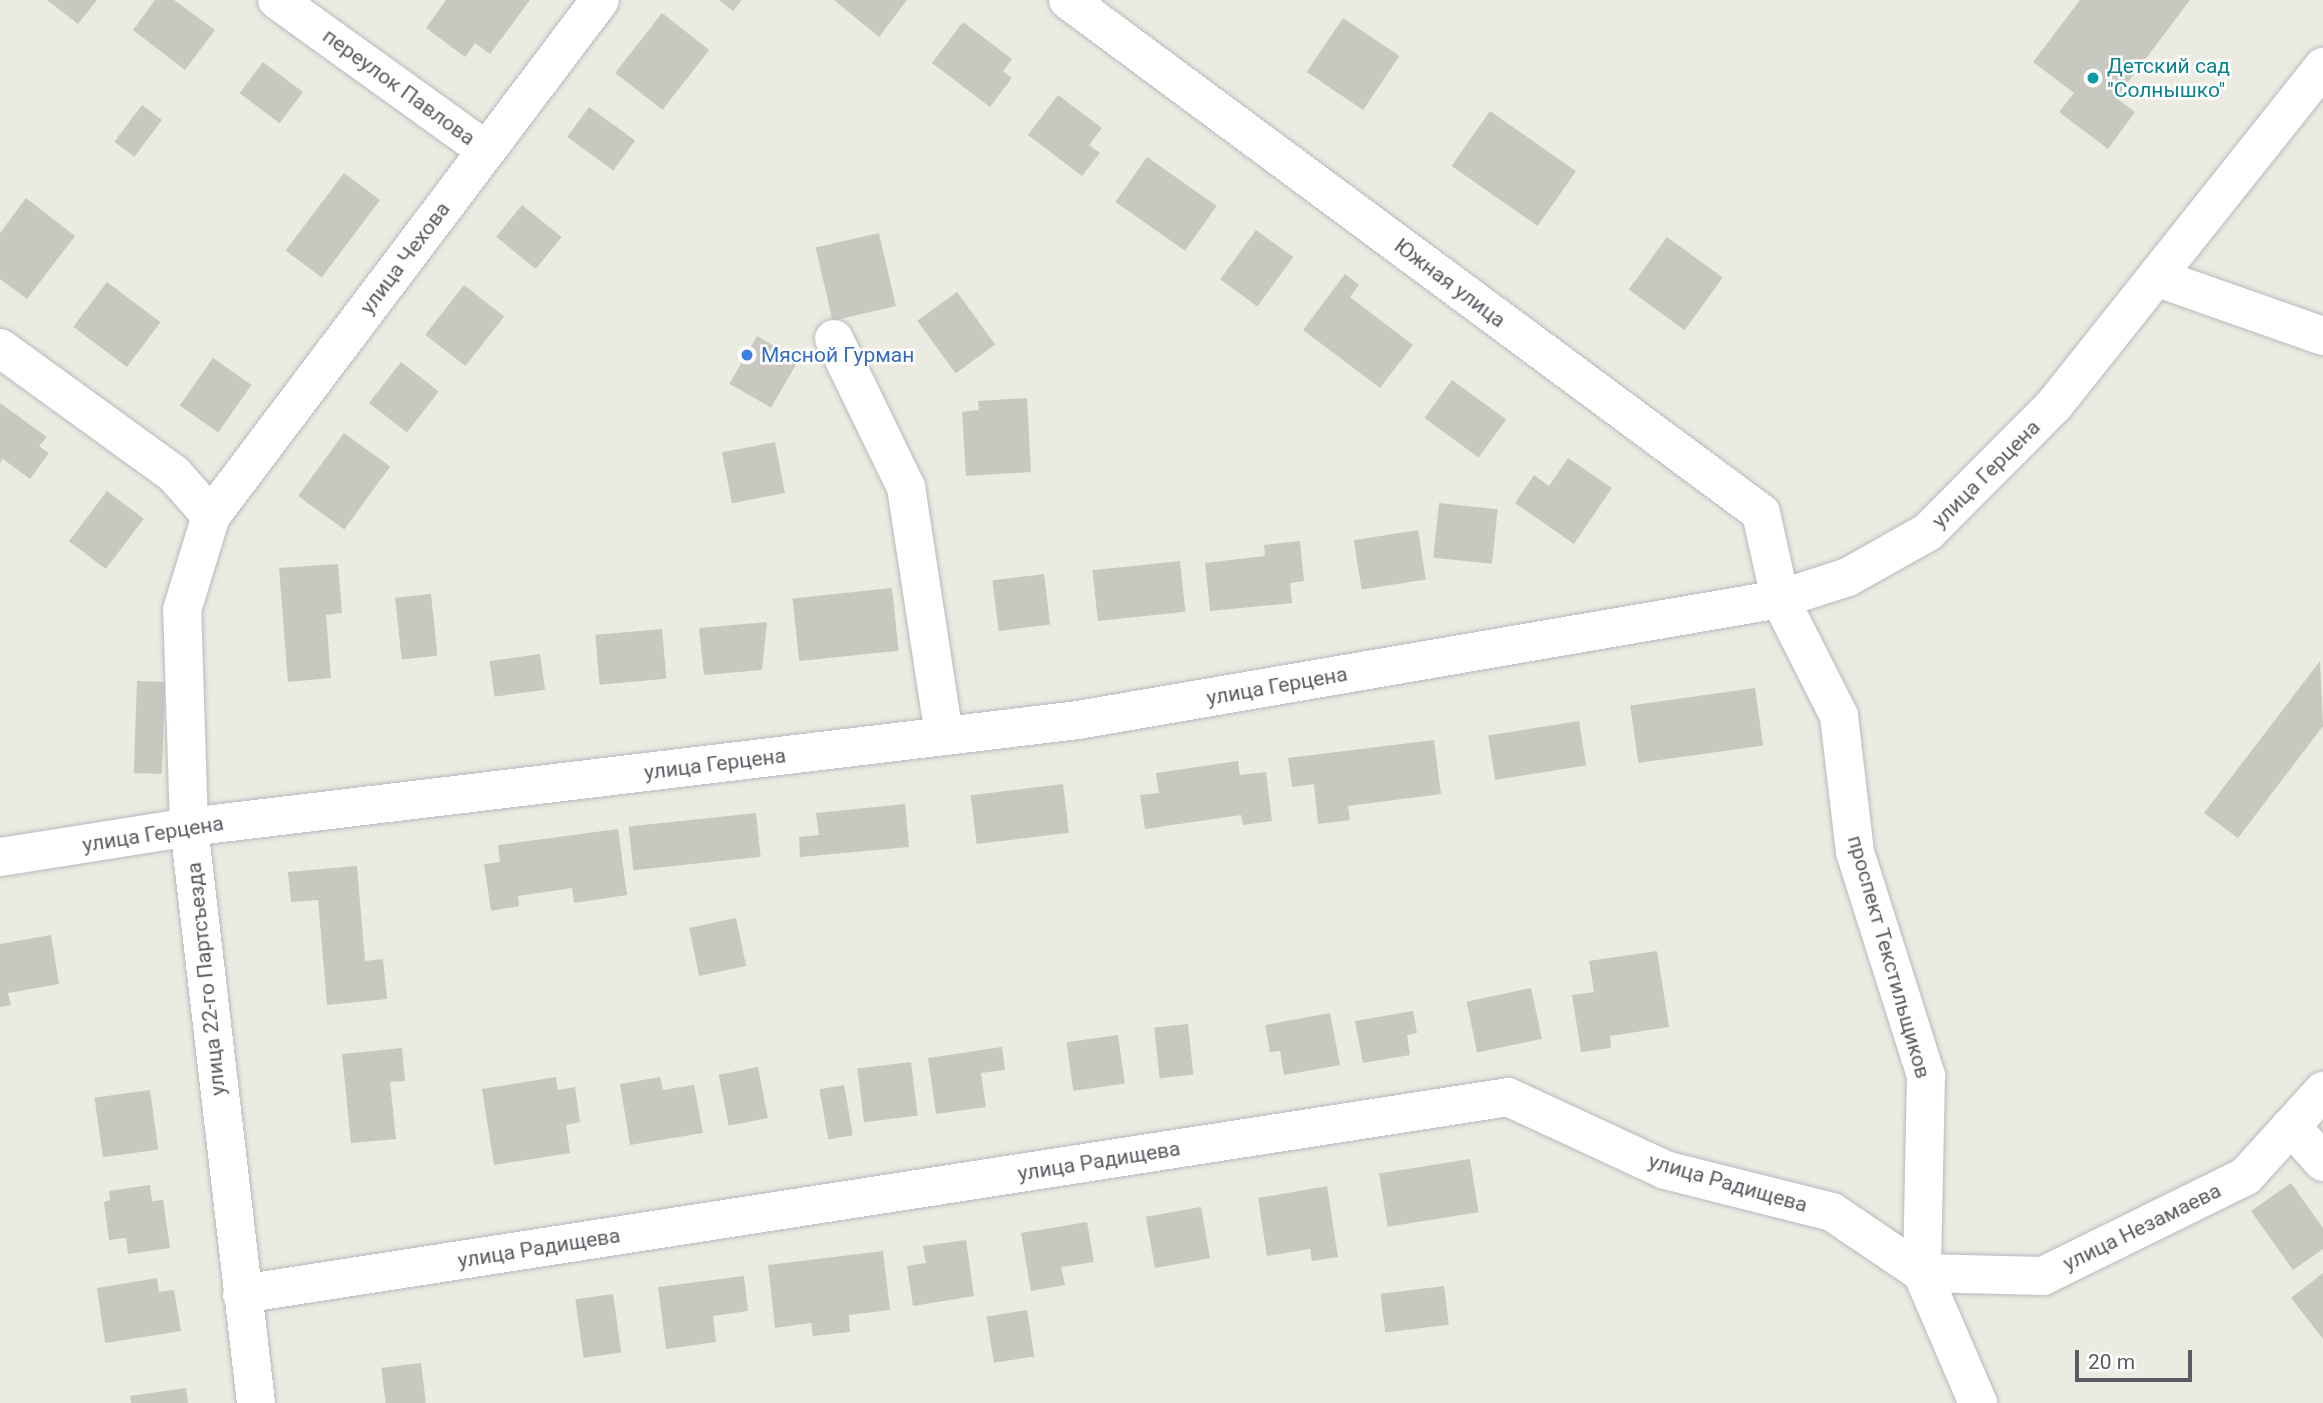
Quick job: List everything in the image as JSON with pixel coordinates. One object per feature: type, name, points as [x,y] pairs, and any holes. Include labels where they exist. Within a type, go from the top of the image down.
[{"type":"street","name":"переулок Павлова","points":[[277,0],[486,150]]},
{"type":"street","name":"улица Чехова","points":[[211,516],[600,0]]},
{"type":"street","name":"Южная улица","points":[[1068,0],[1761,513],[1780,599]]},
{"type":"street","name":"улица Герцена","points":[[1,859],[189,827],[1078,720],[1780,599],[1848,577],[1928,532],[2055,404],[2158,278],[2323,67]]},
{"type":"street","points":[[2158,278],[2323,336]]},
{"type":"street","points":[[834,339],[906,487],[944,736]]},
{"type":"street","points":[[0,348],[174,474],[211,516]]},
{"type":"street","name":"улица 22-го Партсъезда","points":[[211,516],[182,610],[189,827],[256,1403]]},
{"type":"street","name":"проспект Текстильщиков","points":[[1780,599],[1839,716],[1856,852],[1926,1076],[1922,1273],[1978,1403]]},
{"type":"street","name":"улица Незамаева","points":[[1922,1273],[2043,1276],[2246,1176],[2323,1091]]},
{"type":"street","name":"улица Радищева","points":[[242,1294],[1508,1097],[1665,1170],[1832,1212],[1922,1273]]},
{"type":"street","points":[[2291,1126],[2323,1162]]},
{"type":"building","points":[[47,0],[97,0],[78,24]]},
{"type":"building","points":[[155,0],[174,0],[215,30],[185,70],[133,30]]},
{"type":"building","points":[[446,0],[530,0],[490,54],[475,43],[465,57],[426,28]]},
{"type":"building","points":[[719,0],[742,0],[733,11]]},
{"type":"building","points":[[834,0],[907,0],[879,37]]},
{"type":"building","name":"Детский сад \"Солнышко\"","points":[[2080,0],[2190,0],[2116,98],[2135,112],[2108,149],[2059,112],[2074,93],[2033,62]]},
{"type":"building","points":[[662,13],[709,50],[662,110],[615,73]]},
{"type":"building","points":[[1343,18],[1399,56],[1363,110],[1307,72]]},
{"type":"building","points":[[963,22],[1012,59],[1003,71],[1012,78],[990,107],[932,63]]},
{"type":"building","points":[[263,62],[303,92],[279,123],[240,93]]},
{"type":"building","points":[[1058,95],[1102,128],[1089,145],[1100,153],[1082,176],[1028,135]]},
{"type":"building","points":[[142,105],[162,120],[134,157],[114,142]]},
{"type":"building","points":[[589,107],[635,141],[613,170],[567,137]]},
{"type":"building","points":[[1490,111],[1576,171],[1538,226],[1452,166]]},
{"type":"building","points":[[1147,157],[1217,206],[1185,251],[1115,202]]},
{"type":"building","points":[[344,173],[380,200],[322,278],[286,250]]},
{"type":"building","points":[[26,198],[75,236],[27,299],[0,279],[0,233]]},
{"type":"building","points":[[522,205],[562,237],[536,269],[496,237]]},
{"type":"building","points":[[1256,230],[1293,257],[1257,306],[1220,279]]},
{"type":"building","points":[[879,233],[896,306],[833,321],[816,248]]},
{"type":"building","points":[[1667,237],[1723,278],[1685,330],[1629,290]]},
{"type":"building","points":[[1345,274],[1359,285],[1350,297],[1413,345],[1380,388],[1303,330]]},
{"type":"building","points":[[107,282],[161,322],[127,367],[73,327]]},
{"type":"building","points":[[464,285],[504,316],[465,366],[425,335]]},
{"type":"building","points":[[957,292],[995,345],[956,373],[917,321]]},
{"type":"building","points":[[757,336],[799,360],[771,408],[730,384]]},
{"type":"building","points":[[213,358],[252,385],[218,432],[180,406]]},
{"type":"building","points":[[401,362],[439,392],[407,433],[369,403]]},
{"type":"building","points":[[1452,380],[1506,419],[1479,457],[1424,418]]},
{"type":"building","points":[[1027,398],[1031,472],[966,476],[962,412],[979,410],[978,401]]},
{"type":"building","points":[[0,403],[47,437],[39,446],[49,453],[30,479],[3,459],[0,463]]},
{"type":"building","points":[[344,433],[390,467],[344,530],[298,496]]},
{"type":"building","points":[[775,442],[785,493],[732,503],[722,452]]},
{"type":"building","points":[[1568,458],[1612,488],[1574,544],[1515,503],[1534,475],[1549,486]]},
{"type":"building","points":[[107,491],[144,519],[106,569],[69,541]]},
{"type":"building","points":[[1439,503],[1498,509],[1492,564],[1433,558]]},
{"type":"building","points":[[1418,530],[1426,579],[1362,590],[1354,540]]},
{"type":"building","points":[[1300,541],[1304,581],[1290,583],[1292,603],[1210,611],[1205,563],[1265,556],[1264,545]]},
{"type":"building","points":[[1180,561],[1185,612],[1098,621],[1092,570]]},
{"type":"building","points":[[338,564],[342,613],[326,615],[331,678],[288,682],[279,568]]},
{"type":"building","points":[[1044,574],[1050,625],[999,631],[992,580]]},
{"type":"building","points":[[892,588],[899,651],[799,661],[793,598]]},
{"type":"building","points":[[431,594],[437,656],[402,659],[395,598]]},
{"type":"building","points":[[767,622],[762,670],[704,675],[699,628]]},
{"type":"building","points":[[662,629],[666,679],[600,685],[595,635]]},
{"type":"building","points":[[540,654],[545,690],[495,697],[489,661]]},
{"type":"building","points":[[2320,661],[2323,726],[2238,838],[2204,813]]},
{"type":"building","points":[[137,681],[165,682],[162,774],[134,773]]},
{"type":"building","points":[[1755,688],[1763,745],[1638,763],[1630,706]]},
{"type":"building","points":[[1579,721],[1586,765],[1495,780],[1488,735]]},
{"type":"building","points":[[1434,740],[1441,794],[1348,806],[1350,820],[1318,824],[1314,784],[1292,787],[1288,758]]},
{"type":"building","points":[[1238,761],[1240,775],[1266,772],[1272,821],[1243,825],[1241,815],[1145,829],[1140,795],[1159,793],[1156,773]]},
{"type":"building","points":[[1063,784],[1069,833],[977,844],[971,795]]},
{"type":"building","points":[[905,804],[909,847],[800,857],[799,837],[819,835],[816,813]]},
{"type":"building","points":[[756,813],[761,857],[633,870],[629,826]]},
{"type":"building","points":[[618,829],[627,895],[574,903],[572,888],[518,896],[519,906],[491,911],[484,864],[500,862],[498,845]]},
{"type":"building","points":[[357,866],[365,961],[383,959],[387,999],[327,1005],[318,900],[291,902],[288,872]]},
{"type":"building","points":[[736,918],[746,966],[699,976],[689,928]]},
{"type":"building","points":[[51,935],[59,984],[8,993],[11,1005],[0,1007],[0,944]]},
{"type":"building","points":[[1657,951],[1669,1027],[1610,1036],[1611,1048],[1581,1052],[1572,995],[1594,992],[1589,961]]},
{"type":"building","points":[[1531,988],[1542,1039],[1477,1053],[1466,1002]]},
{"type":"building","points":[[1413,1011],[1417,1033],[1407,1035],[1410,1055],[1363,1063],[1355,1021]]},
{"type":"building","points":[[1330,1013],[1340,1065],[1284,1075],[1280,1051],[1270,1052],[1265,1025]]},
{"type":"building","points":[[1188,1024],[1193,1075],[1160,1078],[1154,1028]]},
{"type":"building","points":[[1118,1035],[1125,1084],[1073,1091],[1067,1042]]},
{"type":"building","points":[[1002,1047],[1005,1070],[981,1073],[986,1107],[936,1114],[928,1058]]},
{"type":"building","points":[[402,1048],[405,1081],[390,1082],[396,1139],[351,1143],[342,1054]]},
{"type":"building","points":[[911,1062],[918,1116],[864,1122],[857,1069]]},
{"type":"building","points":[[758,1067],[768,1118],[729,1126],[719,1075]]},
{"type":"building","points":[[556,1077],[558,1090],[575,1087],[580,1122],[566,1125],[570,1153],[494,1165],[482,1089]]},
{"type":"building","points":[[660,1077],[663,1090],[694,1085],[703,1133],[630,1145],[620,1084]]},
{"type":"building","points":[[844,1085],[853,1135],[828,1140],[819,1089]]},
{"type":"building","points":[[150,1090],[158,1149],[103,1157],[95,1098]]},
{"type":"building","points":[[1470,1159],[1478,1212],[1388,1227],[1379,1173]]},
{"type":"building","points":[[2291,1183],[2323,1228],[2323,1249],[2293,1270],[2251,1211]]},
{"type":"building","points":[[150,1185],[152,1201],[163,1200],[170,1248],[128,1254],[126,1238],[109,1240],[104,1202],[110,1200],[109,1191]]},
{"type":"building","points":[[1327,1186],[1338,1257],[1312,1261],[1310,1249],[1267,1256],[1258,1198]]},
{"type":"building","points":[[1201,1207],[1210,1258],[1155,1268],[1146,1217]]},
{"type":"building","points":[[1087,1222],[1094,1262],[1061,1267],[1065,1285],[1031,1291],[1021,1233]]},
{"type":"building","points":[[966,1240],[974,1296],[913,1306],[907,1266],[926,1263],[923,1246]]},
{"type":"building","points":[[883,1251],[890,1310],[849,1315],[850,1332],[813,1336],[811,1323],[775,1328],[768,1265]]},
{"type":"building","points":[[2323,1273],[2323,1339],[2291,1298]]},
{"type":"building","points":[[744,1276],[748,1311],[713,1316],[716,1342],[666,1349],[658,1287]]},
{"type":"building","points":[[157,1278],[159,1292],[174,1290],[181,1331],[105,1343],[97,1288]]},
{"type":"building","points":[[1444,1286],[1449,1325],[1385,1333],[1380,1294]]},
{"type":"building","points":[[613,1294],[621,1352],[584,1358],[575,1299]]},
{"type":"building","points":[[1027,1310],[1034,1356],[994,1363],[987,1316]]},
{"type":"building","points":[[421,1363],[426,1403],[386,1403],[381,1368]]},
{"type":"building","points":[[186,1388],[188,1403],[131,1403],[130,1396]]},
{"type":"place","name":"Детский сад \"Солнышко\"","points":[[2093,78]]},
{"type":"place","name":"Мясной Гурман","points":[[747,355]]}]
